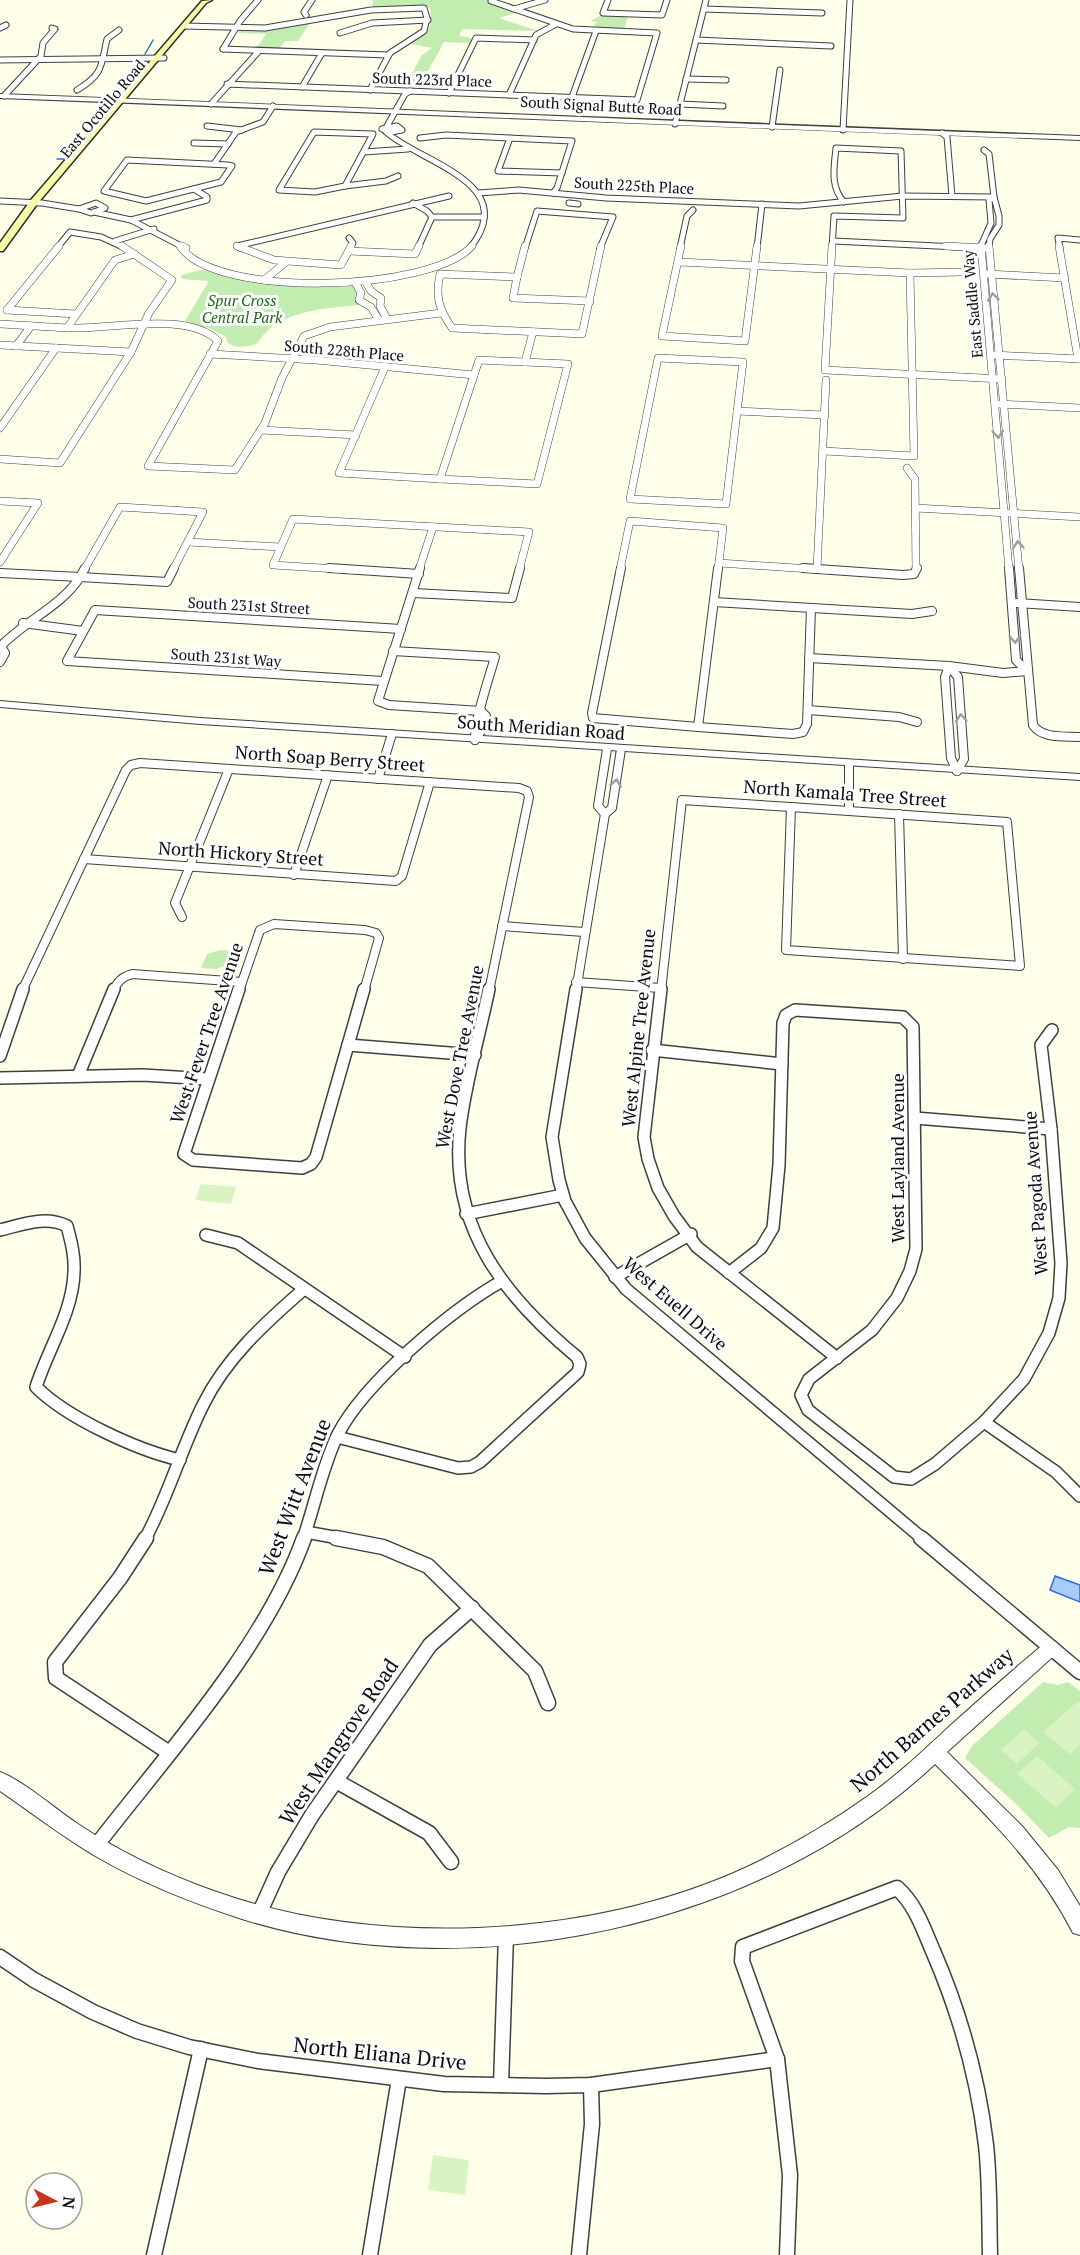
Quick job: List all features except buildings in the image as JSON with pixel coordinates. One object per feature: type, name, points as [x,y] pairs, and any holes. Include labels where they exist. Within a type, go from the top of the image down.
[{"type":"main road","name":"East Ocotillo Road","points":[[0,249],[13,233],[13,229],[210,3],[209,0]]},
{"type":"street","points":[[258,0],[240,21],[238,28],[223,49],[388,55]]},
{"type":"street","points":[[306,15],[304,12],[312,0]]},
{"type":"street","points":[[514,9],[545,0]]},
{"type":"street","points":[[608,0],[603,13],[663,15],[667,0]]},
{"type":"street","points":[[675,124],[706,0]]},
{"type":"street","points":[[843,130],[850,0]]},
{"type":"street","points":[[493,1],[556,24],[596,31],[628,32],[633,14]]},
{"type":"street","points":[[368,4],[371,10]]},
{"type":"street","points":[[189,26],[238,28],[283,26],[371,10],[424,8],[429,20],[428,25],[422,32],[388,55],[370,90]]},
{"type":"street","points":[[704,9],[822,13]]},
{"type":"street","points":[[340,33],[346,29],[377,23],[429,20]]},
{"type":"street","points":[[509,95],[536,35],[556,24]]},
{"type":"street","points":[[0,28],[6,25]]},
{"type":"street","points":[[2,96],[41,57],[43,43],[55,29],[52,28]]},
{"type":"street","points":[[77,90],[83,87],[101,67],[105,57],[105,40],[111,32],[119,30]]},
{"type":"street","points":[[572,97],[596,31]]},
{"type":"street","name":"South 223rd Place","points":[[227,84],[637,100],[657,33],[628,32]]},
{"type":"street","points":[[448,93],[476,38],[534,40]]},
{"type":"street","points":[[696,40],[831,45]]},
{"type":"street","points":[[211,104],[227,84],[244,71],[259,51]]},
{"type":"street","points":[[302,87],[322,53]]},
{"type":"street","points":[[0,60],[161,58]]},
{"type":"street","points":[[772,127],[780,70]]},
{"type":"street","points":[[686,79],[726,80]]},
{"type":"street","points":[[387,129],[411,94],[410,91]]},
{"type":"street","name":"South Signal Butte Road","points":[[2,96],[1080,138]]},
{"type":"street","points":[[680,104],[723,106]]},
{"type":"street","points":[[214,164],[236,132],[263,121],[273,106]]},
{"type":"street","points":[[397,139],[400,110]]},
{"type":"street","points":[[207,126],[242,130]]},
{"type":"street","points":[[387,129],[399,129]]},
{"type":"street","points":[[38,202],[131,220],[180,246],[182,250],[203,264],[264,280],[305,284],[360,281],[436,268],[455,260],[477,242],[486,220],[482,200],[468,181],[408,148],[391,137],[387,129]]},
{"type":"street","points":[[345,186],[374,134],[314,132],[279,190],[315,192],[386,181],[398,177]]},
{"type":"street","points":[[945,194],[940,137],[942,133],[947,137],[952,194]]},
{"type":"street","points":[[420,138],[446,135],[572,141],[553,193]]},
{"type":"street","points":[[510,138],[498,171],[562,173]]},
{"type":"street","points":[[194,143],[228,144]]},
{"type":"street","points":[[364,152],[381,153],[408,148]]},
{"type":"street","points":[[842,201],[835,190],[836,148],[901,151],[903,218],[834,216],[825,370],[1002,379]]},
{"type":"street","points":[[984,150],[989,154],[994,196]]},
{"type":"street","points":[[127,160],[214,164],[231,165],[222,182],[146,201],[104,189],[127,160]]},
{"type":"street","points":[[131,220],[149,213],[207,200],[207,197],[194,189]]},
{"type":"street","name":"South 225th Place","points":[[478,193],[519,190],[584,196],[788,205],[903,195],[994,196]]},
{"type":"street","points":[[187,191],[203,202]]},
{"type":"street","points":[[562,213],[574,195]]},
{"type":"street","points":[[349,238],[352,243],[341,265],[286,262],[263,258],[237,246],[449,196]]},
{"type":"street","points":[[572,213],[584,196]]},
{"type":"street","name":"East Saddle Way","points":[[1027,671],[1016,660],[993,379],[995,355],[989,249],[990,239],[999,225],[994,196],[989,200],[991,223],[980,248],[995,355],[1002,379],[1005,404],[1033,725],[1037,731],[1048,735],[1080,737]]},
{"type":"street","points":[[0,201],[89,204],[105,207],[119,216]]},
{"type":"street","points":[[413,203],[432,217],[484,217]]},
{"type":"street","points":[[569,203],[578,204]]},
{"type":"street","points":[[79,209],[89,204]]},
{"type":"street","points":[[693,210],[687,216],[662,336],[745,341],[762,204]]},
{"type":"street","points":[[94,213],[104,210],[105,207]]},
{"type":"street","points":[[517,277],[440,274],[434,296],[441,313],[452,328],[582,334],[590,302],[599,250],[613,217],[537,211],[522,253],[513,298],[590,302]]},
{"type":"street","points":[[349,251],[415,254],[432,217]]},
{"type":"street","points":[[115,241],[153,230]]},
{"type":"street","points":[[0,459],[60,463],[131,352],[149,314],[172,280],[115,241],[91,234],[70,232],[7,310],[76,314]]},
{"type":"street","points":[[995,355],[1079,359],[1058,238],[1080,240]]},
{"type":"street","points":[[832,241],[989,249]]},
{"type":"street","points":[[67,328],[115,260],[135,254]]},
{"type":"street","points":[[264,280],[286,262]]},
{"type":"street","points":[[679,262],[910,273],[964,272]]},
{"type":"street","points":[[824,451],[914,456],[910,273]]},
{"type":"street","points":[[983,274],[1065,278]]},
{"type":"street","points":[[360,281],[377,298],[387,319]]},
{"type":"street","points":[[360,281],[363,299],[379,320]]},
{"type":"street","points":[[363,299],[377,298]]},
{"type":"street","points":[[0,324],[67,328],[176,327],[195,329],[212,335],[218,341],[148,466],[235,470],[261,430],[304,336],[313,331],[441,313]]},
{"type":"street","points":[[16,346],[31,326]]},
{"type":"street","points":[[525,362],[533,332]]},
{"type":"street","points":[[0,345],[131,352]]},
{"type":"street","points":[[0,428],[56,348]]},
{"type":"street","name":"South 228th Place","points":[[210,354],[292,358],[474,375]]},
{"type":"street","points":[[658,358],[743,362],[737,411],[726,504],[630,499],[658,358]]},
{"type":"street","points":[[386,367],[339,473],[440,479],[537,484],[568,364],[479,360],[440,479]]},
{"type":"street","points":[[817,569],[826,380]]},
{"type":"street","points":[[996,404],[1080,408]]},
{"type":"street","points":[[737,411],[825,415]]},
{"type":"street","points":[[261,430],[356,435]]},
{"type":"street","points":[[719,563],[914,574],[917,569],[915,479],[907,468]]},
{"type":"street","points":[[0,501],[38,503],[1,558]]},
{"type":"street","points":[[676,523],[679,501]]},
{"type":"street","points":[[0,573],[80,577],[167,582],[203,512],[120,507],[80,577],[63,597],[12,632],[0,646],[5,653],[0,662]]},
{"type":"street","points":[[915,507],[1080,517]]},
{"type":"street","points":[[412,593],[512,598],[529,532],[293,519],[273,566],[419,574]]},
{"type":"street","points":[[698,727],[723,528],[630,521],[627,525],[592,713],[593,718],[604,720],[698,727],[793,734],[803,732],[807,724],[808,711],[811,608]]},
{"type":"street","points":[[433,527],[378,701],[382,704],[481,711],[486,716],[483,728],[475,740]]},
{"type":"street","points":[[188,542],[280,547]]},
{"type":"street","points":[[714,602],[912,614],[932,611]]},
{"type":"street","points":[[1012,603],[1080,607]]},
{"type":"street","name":"South 231st Street","points":[[83,631],[95,610],[401,628]]},
{"type":"street","points":[[23,623],[83,631]]},
{"type":"street","name":"South 231st Way","points":[[83,631],[67,661],[383,681]]},
{"type":"street","points":[[393,651],[495,657],[481,711]]},
{"type":"street","points":[[809,658],[949,666],[1003,673],[1027,671]]},
{"type":"street","points":[[949,666],[945,677],[951,758],[957,771]]},
{"type":"street","name":"South Meridian Road","points":[[0,704],[131,716],[621,750],[1080,777]]},
{"type":"street","points":[[808,711],[899,717],[916,722]]},
{"type":"street","points":[[378,779],[392,734]]},
{"type":"street","name":"West Euell Drive","points":[[605,814],[598,806],[608,749]]},
{"type":"street","name":"West Euell Drive","points":[[621,750],[612,807],[605,814],[552,1137],[554,1166],[563,1195],[589,1245],[615,1277],[1080,1672]]},
{"type":"street","name":"North Soap Berry Street","points":[[84,859],[126,770],[131,765],[140,763],[519,788],[527,791]]},
{"type":"street","points":[[849,764],[849,811]]},
{"type":"street","points":[[182,917],[175,903],[229,769]]},
{"type":"street","points":[[294,875],[328,775]]},
{"type":"street","name":"North Hickory Street","points":[[84,859],[396,881],[402,876],[430,782]]},
{"type":"street","name":"West Dove Tree Avenue","points":[[337,1437],[458,1468],[471,1467],[480,1462],[578,1372],[580,1364],[577,1357],[536,1319],[502,1281],[480,1248],[466,1214],[459,1182],[456,1150],[529,797],[527,791]]},
{"type":"street","name":"North Kamala Tree Street","points":[[682,800],[1007,822],[1020,966],[903,959]]},
{"type":"street","name":"West Alpine Tree Avenue","points":[[682,800],[644,1137],[650,1171],[664,1202],[691,1234],[697,1247],[837,1358]]},
{"type":"street","points":[[791,807],[786,950],[903,959],[899,814]]},
{"type":"street","points":[[0,1056],[22,991],[84,859]]},
{"type":"street","name":"West Fever Tree Avenue","points":[[285,925],[376,933],[379,938],[348,1045],[316,1157],[311,1164],[302,1168],[193,1160],[184,1154],[184,1146],[260,930],[266,926],[285,925]]},
{"type":"street","points":[[502,926],[584,932]]},
{"type":"street","points":[[78,1076],[117,982],[124,976],[132,974],[242,982]]},
{"type":"street","points":[[576,982],[660,988]]},
{"type":"street","name":"West Layland Avenue","points":[[782,1064],[783,1023],[786,1015],[795,1010],[903,1017],[912,1027],[916,1249],[910,1271],[897,1298],[872,1330],[809,1379],[801,1395],[808,1410],[894,1477],[911,1479]]},
{"type":"street","name":"West Pagoda Avenue","points":[[911,1479],[935,1464],[984,1422],[1024,1379],[1049,1333],[1059,1298],[1061,1263],[1051,1129],[1041,1045],[1052,1030]]},
{"type":"street","points":[[348,1045],[475,1055]]},
{"type":"street","points":[[652,1050],[782,1064],[779,1165],[773,1228],[761,1248],[729,1272]]},
{"type":"street","points":[[0,1078],[152,1076],[208,1079]]},
{"type":"street","points":[[915,1118],[1051,1129]]},
{"type":"street","points":[[466,1214],[563,1195]]},
{"type":"street","points":[[0,1230],[49,1220],[59,1220],[67,1226],[74,1258],[74,1276],[70,1297],[36,1386],[45,1396],[127,1443],[147,1453],[180,1460]]},
{"type":"street","points":[[615,1277],[691,1234]]},
{"type":"street","points":[[206,1235],[238,1243],[405,1358]]},
{"type":"street","name":"West Witt Avenue","points":[[96,1846],[240,1654],[281,1591],[306,1532],[337,1437],[362,1399],[458,1308],[502,1281]]},
{"type":"street","points":[[168,1752],[56,1678],[55,1662],[115,1586],[140,1548],[160,1512],[200,1411],[224,1371],[261,1328],[304,1289]]},
{"type":"street","points":[[984,1422],[1056,1472],[1080,1496]]},
{"type":"street","points":[[306,1532],[383,1547],[428,1566],[535,1671],[548,1703]]},
{"type":"street","name":"West Mangrove Road","points":[[259,1914],[278,1872],[336,1781],[430,1645],[472,1608]]},
{"type":"street","name":"North Barnes Parkway","points":[[0,1780],[96,1846],[154,1876],[259,1914],[336,1930],[384,1935],[474,1937],[560,1930],[655,1909],[709,1892],[752,1874],[812,1842],[894,1788],[1051,1648]]},
{"type":"street","points":[[934,1752],[1045,1864],[1080,1926]]},
{"type":"street","points":[[336,1781],[429,1833],[451,1863]]},
{"type":"street","points":[[787,2255],[790,2175],[777,2059],[742,1961],[743,1947],[897,1888],[911,1899],[941,1967],[959,2017],[974,2070],[986,2146],[990,2255]]},
{"type":"street","points":[[501,2085],[506,1935]]},
{"type":"street","name":"North Eliana Drive","points":[[0,1956],[34,1980],[93,2012],[137,2031],[201,2049],[258,2061],[444,2084],[591,2085],[777,2059]]},
{"type":"street","points":[[154,2255],[201,2049]]},
{"type":"street","points":[[370,2255],[399,2079]]},
{"type":"street","points":[[579,2255],[592,2124],[591,2085]]},
{"type":"green space","points":[[373,0],[489,0],[518,12],[499,18],[538,31],[462,29],[459,36],[472,38],[470,43],[444,42],[417,91],[404,90],[421,56],[432,48],[406,43],[430,27],[430,8],[422,6],[378,8],[372,7]]},
{"type":"green space","points":[[602,15],[628,16],[624,29],[591,29],[597,22],[590,21]]},
{"type":"green space","points":[[310,23],[298,41],[285,41],[278,50],[256,49],[266,34],[238,33],[240,30]]},
{"type":"green space","name":"Spur Cross Central Park","points":[[209,268],[256,281],[350,283],[355,286],[365,304],[305,312],[277,323],[257,344],[234,346],[227,342],[226,337],[211,329],[185,321],[209,281],[182,279],[181,275]]},
{"type":"green space","points":[[220,950],[236,951],[231,964],[216,969],[201,968],[207,954]]},
{"type":"green space","points":[[201,1184],[236,1187],[231,1204],[195,1200]]},
{"type":"green space","points":[[1043,1682],[1058,1685],[1068,1682],[1080,1691],[1080,1828],[1069,1827],[1049,1838],[1016,1804],[965,1758],[972,1746]]},
{"type":"green space","points":[[1078,1701],[1080,1703],[1080,1745],[1070,1754],[1043,1732]]},
{"type":"green space","points":[[1024,1729],[1039,1743],[1017,1764],[1001,1750]]},
{"type":"green space","points":[[1037,1756],[1075,1789],[1056,1808],[1017,1774]]},
{"type":"green space","points":[[433,2155],[469,2160],[465,2195],[428,2190]]},
{"type":"water","points":[[1055,1576],[1080,1585],[1080,1602],[1050,1590]]},
{"type":"waterway","points":[[145,54],[153,40]]},
{"type":"waterway","points":[[120,89],[143,61]]},
{"type":"waterway","points":[[99,107],[109,108]]},
{"type":"waterway","points":[[57,159],[64,159]]}]
